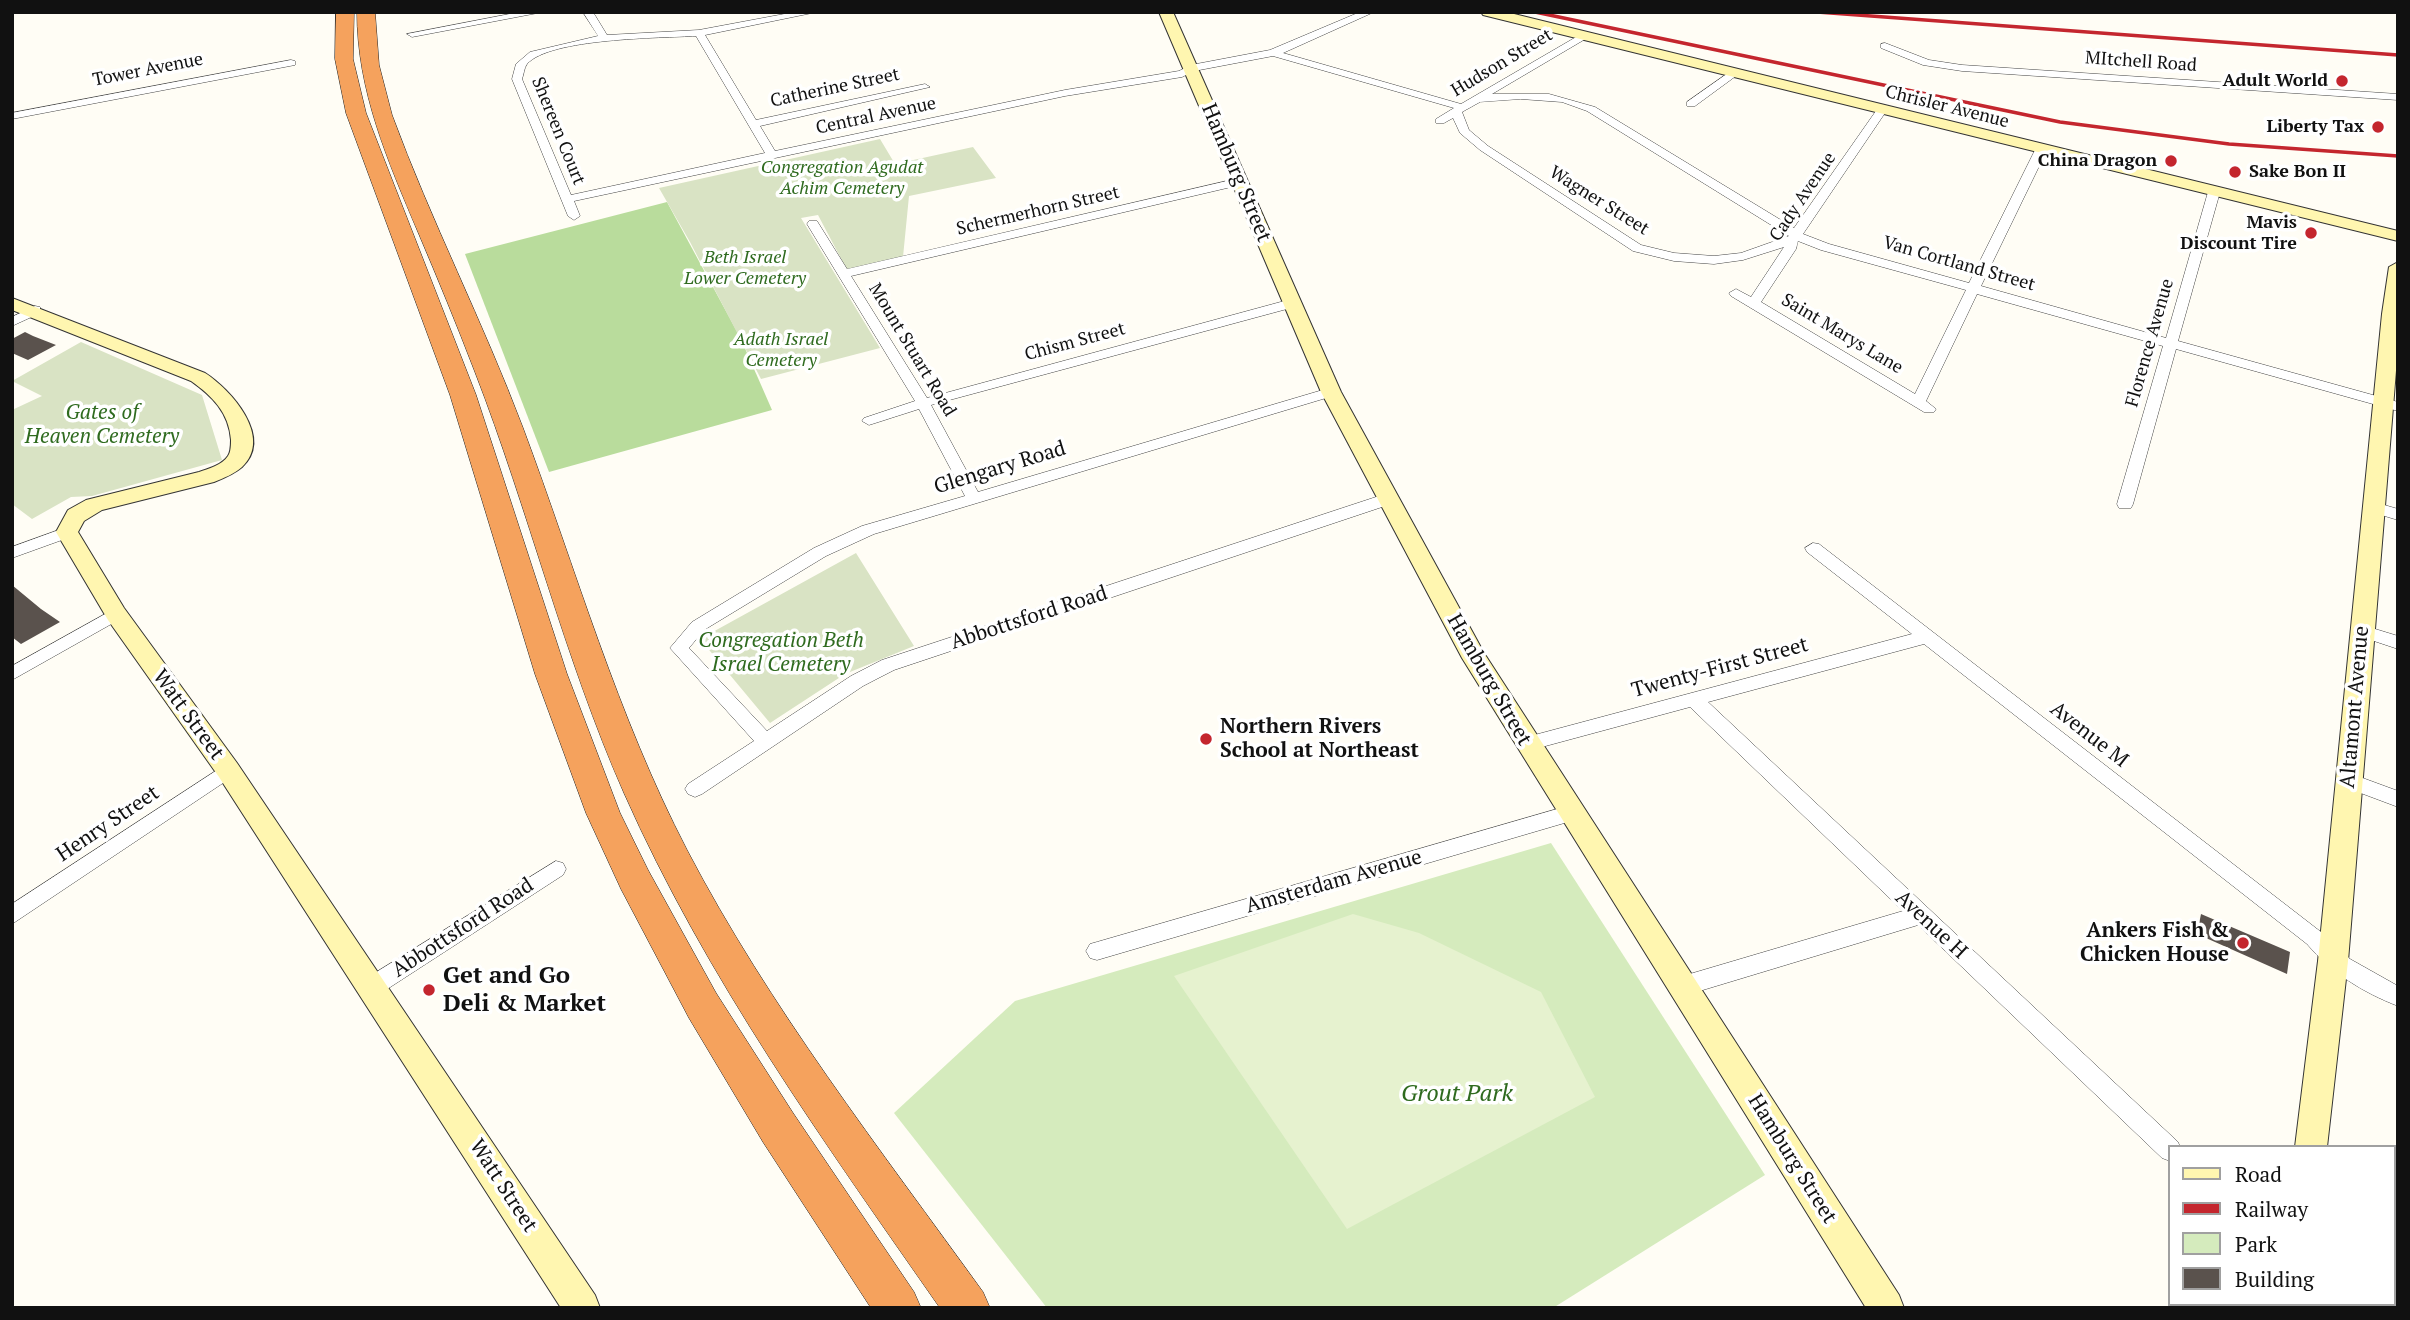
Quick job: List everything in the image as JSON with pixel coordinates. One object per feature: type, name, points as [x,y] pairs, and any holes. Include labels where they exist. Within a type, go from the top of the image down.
[{"type":"highway","points":[[335,12],[356,113],[473,423],[565,716],[604,815],[651,912],[708,1017],[780,1132],[898,1308]]},
{"type":"highway","points":[[344,59],[345,12]]},
{"type":"highway","points":[[366,12],[369,64],[386,127],[508,424],[607,713],[643,797],[691,891],[749,992],[822,1103],[967,1308]]},
{"type":"main road","points":[[1154,12],[1165,41],[1180,46]]},
{"type":"main road","name":"Hamburg Street","points":[[1166,12],[1331,392],[1474,657],[1886,1308]]},
{"type":"main road","name":"Chrisler Avenue","points":[[1488,12],[2398,236]]},
{"type":"main road","name":"Altamont Avenue","points":[[2311,1145],[2333,961],[2362,631],[2386,511],[2398,267]]},
{"type":"main road","points":[[20,312],[198,377],[222,393],[239,423],[242,442],[238,459],[227,469],[106,501],[76,514],[66,532]]},
{"type":"main road","name":"Watt Street","points":[[66,532],[116,614],[228,769],[582,1308]]},
{"type":"street","points":[[412,34],[437,32],[538,12]]},
{"type":"street","points":[[588,12],[604,38]]},
{"type":"street","name":"Shereen Court","points":[[574,216],[517,79],[521,64],[534,54],[604,38],[699,33],[812,12]]},
{"type":"street","points":[[1273,53],[1369,12]]},
{"type":"street","points":[[699,33],[772,156]]},
{"type":"street","name":"Hudson Street","points":[[1440,121],[1583,36]]},
{"type":"street","name":"MItchell Road","points":[[1885,46],[1927,63],[1962,68],[2398,97]]},
{"type":"street","points":[[1273,53],[1459,109]]},
{"type":"street","name":"Central Avenue","points":[[567,199],[1065,93],[1182,74],[1191,68],[1273,53]]},
{"type":"street","name":"Tower Avenue","points":[[12,116],[258,67],[291,63]]},
{"type":"street","points":[[1691,104],[1735,73]]},
{"type":"street","name":"Van Cortland Street","points":[[1508,80],[1537,94]]},
{"type":"street","name":"Catherine Street","points":[[753,124],[925,87]]},
{"type":"street","name":"Van Cortland Street","points":[[1477,99],[1537,94],[1569,99],[1591,109],[1795,239],[2390,405]]},
{"type":"street","name":"Wagner Street","points":[[1459,109],[1464,131],[1484,148],[1636,248],[1663,256],[1720,260],[1738,258],[1795,239]]},
{"type":"street","name":"Cady Avenue","points":[[1753,303],[1882,110]]},
{"type":"street","points":[[1975,289],[2040,150]]},
{"type":"street","name":"Schermerhorn Street","points":[[844,274],[1240,182]]},
{"type":"street","name":"Florence Avenue","points":[[2125,505],[2214,192]]},
{"type":"street","name":"Mount Stuart Road","points":[[813,224],[923,403],[974,498]]},
{"type":"street","name":"Saint Marys Lane","points":[[1736,293],[1924,406],[1975,289]]},
{"type":"street","name":"Chism Street","points":[[869,421],[923,403],[1293,303]]},
{"type":"street","name":"Glengary Road","points":[[765,742],[679,648],[698,626],[820,552],[868,530],[1331,392]]},
{"type":"street","name":"Abbottsford Road","points":[[695,789],[857,681],[888,666],[1388,499]]},
{"type":"street","points":[[12,553],[66,532]]},
{"type":"street","name":"Avenue M","points":[[1813,548],[2314,938],[2333,961],[2357,978],[2398,996]]},
{"type":"street","points":[[12,674],[116,614]]},
{"type":"street","points":[[2362,631],[2398,643]]},
{"type":"street","name":"Twenty-First Street","points":[[1527,744],[1925,637]]},
{"type":"street","name":"Avenue H","points":[[1692,698],[2168,1148]]},
{"type":"street","name":"Henry Street","points":[[12,915],[228,769]]},
{"type":"street","points":[[2349,781],[2398,799]]},
{"type":"street","name":"Amsterdam Avenue","points":[[1097,951],[1571,813]]},
{"type":"street","name":"Abbottsford Road","points":[[370,988],[556,869]]},
{"type":"street","points":[[1684,986],[1920,915]]},
{"type":"green space","points":[[880,139],[895,164],[973,147],[996,178],[909,196],[903,257],[847,270],[818,215],[801,218],[880,348],[761,379],[659,188]]},
{"type":"green space","points":[[667,202],[740,337],[772,410],[549,472],[465,254]]},
{"type":"green space","name":"Gates of Heaven Cemetery","points":[[81,342],[202,395],[222,460],[92,496],[71,497],[32,519],[12,504],[12,410],[42,396],[12,381]]},
{"type":"green space","name":"Congregation Beth Israel Cemetery","points":[[856,553],[914,646],[845,674],[770,723],[700,639]]},
{"type":"green space","name":"Grout Park","points":[[1551,843],[1765,1175],[1553,1308],[1047,1308],[894,1113],[1015,1001]]},
{"type":"green space","points":[[1353,914],[1419,933],[1541,992],[1595,1097],[1347,1229],[1174,976]]},
{"type":"building","points":[[25,332],[56,345],[28,360],[12,353],[12,339]]},
{"type":"building","points":[[12,585],[60,622],[21,644],[12,637]]},
{"type":"building","name":"Ankers Fish & Chicken House","points":[[2201,914],[2290,952],[2287,974],[2197,934]]},
{"type":"railway","points":[[1535,12],[2060,122],[2229,144],[2398,156]]},
{"type":"railway","points":[[1817,12],[2398,55]]},
{"type":"place","name":"Adult World","points":[[2342,81]]},
{"type":"place","name":"Liberty Tax","points":[[2378,127]]},
{"type":"place","name":"China Dragon","points":[[2171,161]]},
{"type":"place","name":"Sake Bon II","points":[[2235,172]]},
{"type":"place","name":"Mavis Discount Tire","points":[[2311,233]]},
{"type":"place","name":"Northern Rivers School at Northeast","points":[[1206,739]]},
{"type":"place","name":"Ankers Fish & Chicken House","points":[[2243,943]]},
{"type":"place","name":"Get and Go Deli & Market","points":[[429,990]]},
{"type":"park label","name":"Congregation Agudat Achim Cemetery","points":[[842,178]]},
{"type":"park label","name":"Beth Israel Lower Cemetery","points":[[745,268]]},
{"type":"park label","name":"Adath Israel Cemetery","points":[[781,350]]}]
